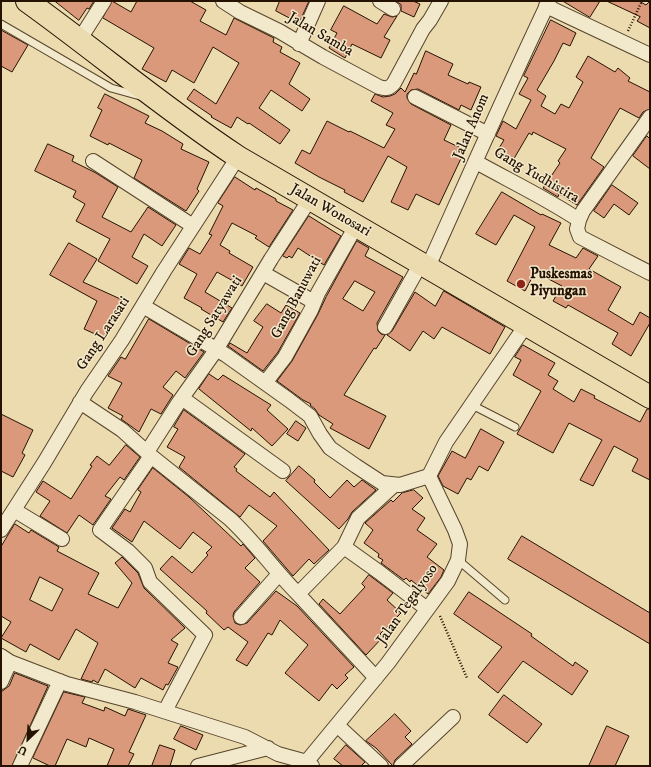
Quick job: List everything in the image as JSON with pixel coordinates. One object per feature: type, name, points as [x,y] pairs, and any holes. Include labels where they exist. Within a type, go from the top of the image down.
[{"type":"highway","name":"Jalan Wonosari","points":[[27,1],[160,102],[238,157],[650,397]]},
{"type":"street","points":[[80,40],[104,1]]},
{"type":"street","name":"Jalan Samba","points":[[223,1],[240,12],[279,31],[299,44],[379,87],[388,89],[394,83],[423,29],[441,1]]},
{"type":"street","points":[[299,44],[318,1]]},
{"type":"street","points":[[380,1],[393,9]]},
{"type":"street","points":[[547,4],[650,55]]},
{"type":"street","name":"Jalan Anom","points":[[385,326],[425,265],[476,162],[512,77],[547,4]]},
{"type":"street","points":[[415,97],[488,134]]},
{"type":"street","points":[[579,220],[583,211],[650,117]]},
{"type":"street","name":"Gang Larasati","points":[[1,530],[44,463],[80,402],[122,340],[238,157]]},
{"type":"street","points":[[93,161],[193,226]]},
{"type":"street","name":"Gang Yudhistira","points":[[476,162],[559,207],[579,220],[577,229],[580,237],[650,273]]},
{"type":"street","name":"Gang Satyawati","points":[[165,711],[205,635],[150,582],[145,568],[128,551],[100,530],[149,454],[182,398],[216,350],[310,199]]},
{"type":"street","name":"Gang Banuwati","points":[[265,383],[285,357],[356,226]]},
{"type":"street","points":[[263,273],[314,302]]},
{"type":"street","points":[[143,306],[226,355],[310,416],[330,448],[382,483],[394,485],[400,485],[429,476],[446,442],[526,325]]},
{"type":"street","points":[[182,398],[283,471]]},
{"type":"street","points":[[80,402],[122,430],[242,530],[279,574],[376,678]]},
{"type":"street","name":"Jalan Tegalyoso","points":[[308,765],[337,725],[376,678],[448,581],[458,560],[460,544],[455,530],[429,476]]},
{"type":"street","points":[[298,594],[344,547],[358,518],[394,485]]},
{"type":"street","points":[[14,510],[62,538]]},
{"type":"street","points":[[344,547],[430,605]]},
{"type":"street","points":[[241,617],[279,574]]},
{"type":"street","points":[[1,682],[5,659],[60,681],[165,711],[245,737],[273,751],[308,765]]},
{"type":"street","points":[[20,766],[60,681]]},
{"type":"street","points":[[401,766],[453,717]]},
{"type":"street","points":[[337,725],[381,766]]},
{"type":"street","points":[[198,766],[273,751]]},
{"type":"street","points":[[226,766],[273,751]]},
{"type":"lane","points":[[1,24],[111,88],[160,102]]},
{"type":"lane","points":[[472,405],[515,427]]},
{"type":"lane","points":[[458,560],[505,600]]},
{"type":"path","points":[[622,42],[642,1]]},
{"type":"path","points":[[430,605],[467,678]]},
{"type":"building","points":[[55,1],[94,1],[79,20]]},
{"type":"building","points":[[112,1],[131,12],[137,1],[190,1],[206,10],[200,21],[226,35],[234,18],[274,38],[273,42],[282,47],[280,52],[300,63],[289,84],[310,99],[302,111],[271,90],[259,108],[290,130],[280,144],[249,123],[248,124],[237,117],[231,128],[211,117],[212,116],[187,99],[194,89],[216,104],[239,63],[213,47],[194,83],[172,70],[166,82],[142,69],[154,48],[103,18]]},
{"type":"building","points":[[280,1],[309,1],[299,23],[276,11]]},
{"type":"building","points":[[396,1],[413,1],[420,4],[414,17],[401,11],[401,5]]},
{"type":"building","points":[[563,1],[600,1],[590,17]]},
{"type":"building","points":[[607,1],[639,1],[646,5],[650,1],[650,28],[637,21],[640,17]]},
{"type":"building","points":[[344,6],[377,24],[384,14],[392,17],[397,16],[384,37],[390,40],[381,58],[352,44],[345,58],[329,48],[337,33],[331,30]]},
{"type":"building","points":[[551,20],[576,33],[570,46],[563,43],[537,90],[546,96],[541,106],[555,114],[561,104],[569,108],[583,82],[576,77],[588,56],[615,72],[618,68],[630,78],[628,81],[650,92],[650,109],[643,112],[639,118],[620,108],[591,158],[604,167],[577,205],[559,194],[558,197],[543,188],[560,163],[558,161],[566,149],[533,132],[532,135],[529,133],[512,162],[496,153],[504,140],[496,136],[503,121],[516,129],[531,100],[519,94],[528,78],[524,76]]},
{"type":"building","points":[[1,30],[28,45],[12,72],[1,66]]},
{"type":"building","points":[[426,51],[453,64],[448,75],[468,84],[469,82],[481,87],[471,110],[461,105],[459,110],[418,89],[411,90],[407,94],[407,98],[411,104],[451,125],[444,140],[465,150],[439,205],[416,194],[408,210],[391,202],[407,167],[388,156],[363,202],[344,192],[345,190],[295,163],[302,150],[310,154],[327,121],[384,148],[395,129],[386,125],[393,113],[371,101],[375,94],[383,97],[390,96],[395,94],[401,88],[405,92],[414,73],[416,74]]},
{"type":"building","points":[[105,94],[149,116],[145,123],[162,131],[183,144],[181,149],[209,162],[197,189],[199,191],[186,211],[134,178],[142,160],[109,143],[108,145],[90,136],[102,110],[98,108]]},
{"type":"building","points":[[647,136],[650,139],[650,169],[633,156]]},
{"type":"building","points":[[48,144],[74,156],[72,161],[96,173],[118,187],[102,217],[131,232],[148,207],[176,225],[162,246],[144,234],[132,257],[148,266],[137,284],[98,261],[110,239],[76,221],[85,204],[73,197],[76,191],[35,171]]},
{"type":"building","points":[[235,177],[255,190],[256,188],[293,210],[269,247],[255,238],[257,236],[232,223],[220,245],[230,251],[229,253],[253,267],[242,286],[217,272],[205,292],[232,308],[223,322],[184,298],[197,274],[179,264],[189,248],[200,254],[212,235],[209,234],[223,206],[218,203]]},
{"type":"building","points":[[612,185],[638,203],[629,215],[614,204],[604,218],[594,211]]},
{"type":"building","points":[[502,192],[541,215],[542,214],[561,223],[549,245],[576,258],[583,248],[598,256],[589,269],[621,287],[608,310],[633,325],[640,312],[650,318],[650,323],[631,356],[612,344],[618,333],[568,305],[566,308],[553,301],[562,286],[535,272],[525,291],[507,281],[535,227],[514,215],[496,245],[476,234]]},
{"type":"building","points":[[309,216],[341,236],[324,265],[298,248],[292,258],[289,256],[287,258],[283,256]]},
{"type":"building","points":[[357,241],[369,248],[365,256],[403,277],[377,323],[378,331],[385,335],[376,349],[374,348],[344,395],[386,416],[369,449],[330,428],[333,424],[319,415],[310,405],[311,404],[277,381],[292,361]],"holes":[[[355,281],[375,292],[363,311],[343,299]]]},
{"type":"building","points":[[69,243],[97,259],[83,282],[127,302],[122,312],[117,310],[104,338],[84,329],[97,301],[50,275]]},
{"type":"building","points":[[444,291],[505,327],[490,354],[442,327],[434,339],[423,331],[410,351],[387,335],[392,331],[415,292],[435,306]]},
{"type":"building","points":[[267,304],[281,313],[286,305],[300,313],[278,352],[263,371],[228,346],[230,343],[247,353],[263,327],[254,321]]},
{"type":"building","points":[[149,319],[204,352],[185,378],[176,371],[163,387],[173,395],[161,414],[151,409],[139,432],[121,419],[123,416],[108,408],[122,383],[108,376],[121,357],[125,359]]},
{"type":"building","points":[[523,345],[555,363],[548,375],[558,381],[553,389],[574,402],[581,389],[595,396],[594,398],[640,422],[647,409],[650,409],[650,480],[632,471],[638,459],[614,446],[593,486],[580,480],[602,440],[569,423],[553,453],[517,434],[541,391],[513,375],[521,360],[515,357]]},
{"type":"building","points":[[209,374],[218,380],[223,375],[271,405],[267,410],[288,429],[272,446],[252,428],[251,431],[199,389]]},
{"type":"building","points":[[184,410],[245,454],[234,467],[237,469],[236,471],[270,497],[274,492],[329,550],[314,564],[309,559],[293,576],[263,541],[277,526],[249,505],[240,517],[179,467],[185,457],[167,447],[178,429],[174,427]]},
{"type":"building","points":[[1,414],[33,430],[22,453],[25,455],[13,477],[1,471]]},
{"type":"building","points":[[296,421],[306,428],[298,441],[287,434]]},
{"type":"building","points":[[481,429],[504,442],[488,471],[479,466],[471,480],[467,478],[458,494],[443,486],[438,476],[452,451],[465,458]]},
{"type":"building","points":[[126,445],[140,457],[124,480],[120,477],[105,496],[111,499],[93,525],[79,515],[67,533],[40,516],[50,501],[36,492],[43,481],[71,499],[92,466],[90,465],[97,456],[109,465]]},
{"type":"building","points":[[299,466],[315,480],[314,482],[330,498],[347,480],[354,487],[362,480],[376,490],[352,512],[339,529],[286,481]]},
{"type":"building","points":[[153,468],[189,497],[241,546],[243,544],[255,558],[245,568],[260,582],[234,612],[233,616],[235,623],[240,625],[247,623],[276,591],[297,606],[354,667],[345,675],[348,678],[337,689],[332,684],[319,701],[285,673],[308,645],[280,620],[272,635],[268,633],[247,666],[236,660],[248,642],[228,627],[224,630],[206,613],[207,611],[160,569],[172,556],[192,573],[208,555],[206,553],[212,547],[193,532],[180,549],[144,521],[132,542],[112,528],[125,509],[130,512],[141,492],[138,490]]},
{"type":"building","points":[[414,490],[423,498],[412,509],[425,518],[417,530],[437,544],[427,557],[444,570],[441,577],[428,594],[411,580],[410,582],[406,578],[404,580],[381,563],[383,560],[378,557],[379,554],[364,543],[373,530],[365,523],[391,500],[393,502],[402,493]]},
{"type":"building","points":[[15,524],[29,533],[31,530],[59,547],[57,551],[99,573],[88,594],[118,608],[132,583],[115,563],[122,557],[138,573],[144,588],[185,628],[171,640],[178,644],[168,663],[178,667],[168,685],[166,684],[163,690],[141,678],[135,688],[105,669],[98,683],[93,680],[92,682],[81,679],[98,643],[76,629],[59,660],[30,644],[26,652],[1,638],[11,622],[1,616],[1,547]],"holes":[[[40,577],[63,589],[52,611],[30,600]]]},
{"type":"building","points":[[522,536],[650,613],[650,644],[508,559]]},
{"type":"building","points":[[369,575],[393,593],[387,600],[401,613],[380,634],[383,637],[366,655],[319,604],[323,599],[340,614],[365,587],[362,584]]},
{"type":"building","points":[[469,592],[532,634],[531,636],[573,666],[575,662],[588,671],[572,695],[523,661],[498,693],[478,677],[502,647],[454,614]]},
{"type":"building","points":[[15,673],[48,686],[12,766],[1,766],[1,692],[9,686]]},
{"type":"building","points":[[64,692],[85,697],[82,703],[104,711],[105,707],[125,716],[128,709],[146,715],[129,752],[134,754],[128,766],[107,766],[114,749],[89,738],[86,747],[67,739],[55,766],[50,766],[33,758]]},
{"type":"building","points":[[504,695],[542,724],[527,743],[489,715]]},
{"type":"building","points":[[395,714],[411,731],[405,737],[412,744],[395,760],[393,766],[376,748],[366,741]]},
{"type":"building","points":[[181,726],[203,735],[196,750],[174,739]]},
{"type":"building","points":[[607,726],[629,736],[615,766],[589,766]]},
{"type":"building","points":[[160,745],[175,750],[170,766],[152,766]]},
{"type":"building","points":[[346,745],[365,762],[361,766],[343,766],[334,759]]},
{"type":"place","name":"Puskesmas Piyungan","points":[[521,284]]}]
